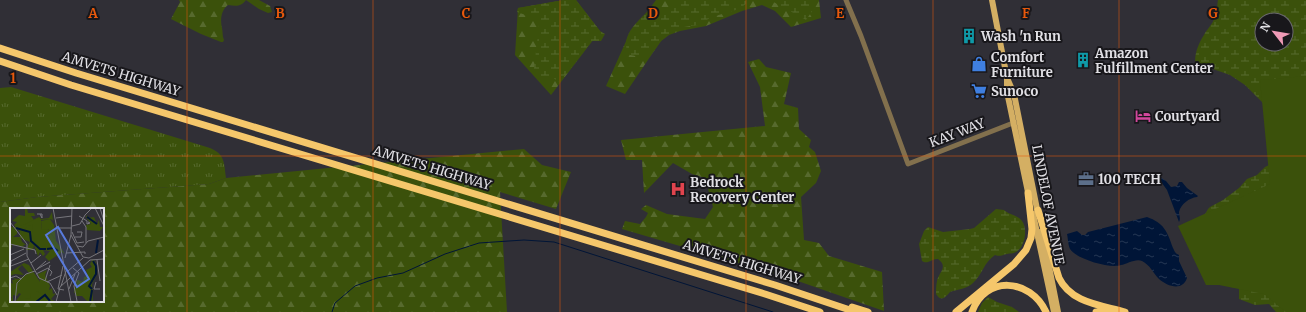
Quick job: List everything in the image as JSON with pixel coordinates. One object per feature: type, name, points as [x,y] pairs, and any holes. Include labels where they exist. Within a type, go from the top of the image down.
[{"type":"highway","name":"AMVETS HIGHWAY","points":[[0,48],[70,72],[809,296],[856,312]]},
{"type":"highway","name":"AMVETS HIGHWAY","points":[[0,61],[71,85],[820,312]]},
{"type":"highway","points":[[956,312],[1014,264],[1026,250],[1031,238],[1032,229],[1032,217],[1028,194]]},
{"type":"highway","points":[[1038,210],[1059,276],[1065,288],[1077,298],[1124,312]]},
{"type":"highway","points":[[972,312],[977,302],[984,294],[994,288],[1007,286],[1020,287],[1030,291],[1039,300],[1046,312]]},
{"type":"highway","points":[[809,296],[868,312]]},
{"type":"highway","points":[[1096,312],[1109,312]]},
{"type":"main road","points":[[992,0],[1007,78]]},
{"type":"main road","name":"LINDELOF AVENUE","points":[[1007,78],[1016,102],[1058,312]]},
{"type":"main road","name":"LINDELOF AVENUE","points":[[1007,78],[1006,86],[1013,123],[1054,312]]},
{"type":"street","name":"KAY WAY","points":[[846,0],[908,164],[1013,123]]},
{"type":"green space","points":[[179,0],[246,0],[240,5],[228,5],[224,10],[221,22],[224,40],[221,42],[171,19],[180,2]]},
{"type":"green space","points":[[246,0],[259,0],[270,6],[272,12],[268,13],[259,9]]},
{"type":"green space","points":[[564,0],[576,0],[600,31],[551,95],[515,55],[518,8]]},
{"type":"green space","points":[[564,0],[576,0],[600,31],[605,34],[601,41],[592,41],[560,82],[551,77],[538,77],[534,69],[539,25],[534,18],[517,12],[518,8]]},
{"type":"green space","points":[[656,0],[819,0],[821,18],[791,27],[775,11],[762,5],[742,11],[706,26],[680,31],[669,35],[661,41],[625,94],[606,86],[627,39],[636,24]]},
{"type":"green space","points":[[682,0],[751,0],[739,9],[712,17],[698,25],[677,28],[661,41],[654,51],[642,57],[630,55],[626,47],[626,41],[630,31],[641,18],[648,11],[659,12],[683,2]]},
{"type":"green space","points":[[770,0],[815,0],[815,7],[806,20]]},
{"type":"green space","points":[[1218,0],[1306,0],[1306,312],[1276,312],[1269,304],[1255,305],[1239,299],[1239,289],[1231,287],[1204,216],[1210,207],[1223,200],[1239,188],[1247,179],[1257,175],[1265,167],[1279,160],[1263,103],[1245,85],[1230,75],[1213,69],[1196,68],[1195,59],[1198,46],[1216,14]]},
{"type":"green space","points":[[759,59],[766,67],[791,73],[784,104],[798,108],[799,129],[811,140],[809,147],[815,152],[821,171],[816,183],[801,197],[804,240],[819,243],[829,256],[882,272],[884,311],[792,279],[622,229],[625,221],[640,224],[648,213],[641,209],[646,205],[667,214],[705,219],[713,207],[705,178],[692,174],[673,163],[644,193],[642,160],[626,160],[621,140],[765,126],[760,87],[748,62]]},
{"type":"green space","points":[[1306,76],[1306,312],[1286,312],[1264,294],[1219,285],[1206,285],[1178,226],[1270,184],[1260,80]]},
{"type":"green space","points":[[11,87],[215,150],[219,153],[223,160],[226,178],[209,184],[37,197],[0,202],[0,88]]},
{"type":"green space","points":[[524,149],[542,165],[571,172],[556,209],[500,192],[507,312],[0,312],[0,202],[37,197],[209,184],[226,178]]},
{"type":"green space","points":[[996,209],[1004,210],[1018,217],[1022,221],[1025,229],[1025,238],[1022,246],[1014,253],[1000,256],[995,255],[988,261],[971,285],[950,292],[943,298],[940,298],[936,294],[936,286],[943,265],[938,259],[928,262],[922,261],[919,244],[924,231],[928,227],[943,232],[974,228]]},
{"type":"green space","points":[[988,297],[1012,307],[1019,312],[978,312],[982,303]]},
{"type":"water","points":[[1155,173],[1166,181],[1171,187],[1177,186],[1179,182],[1182,182],[1187,188],[1198,196],[1183,204],[1179,212],[1179,222],[1167,190],[1154,174]]},
{"type":"water","points":[[1147,217],[1153,219],[1164,228],[1173,248],[1179,255],[1179,261],[1187,278],[1182,285],[1174,286],[1162,282],[1147,265],[1140,260],[1116,266],[1109,266],[1086,260],[1073,253],[1069,247],[1067,234],[1077,231],[1082,235],[1085,235],[1088,232]]},
{"type":"waterway","points":[[332,312],[335,303],[355,286],[377,278],[403,273],[445,254],[479,243],[524,240],[554,242],[773,312]]},
{"type":"place","name":"Wash 'n Run","points":[[969,36]]},
{"type":"place","name":"Amazon Fulfillment Center","points":[[1083,60]]},
{"type":"place","name":"Comfort Furniture","points":[[979,64]]},
{"type":"place","name":"Sunoco","points":[[979,91]]},
{"type":"place","name":"Courtyard","points":[[1143,116]]},
{"type":"place","name":"100 TECH","points":[[1086,179]]},
{"type":"place","name":"Bedrock Recovery Center","points":[[678,189]]}]
